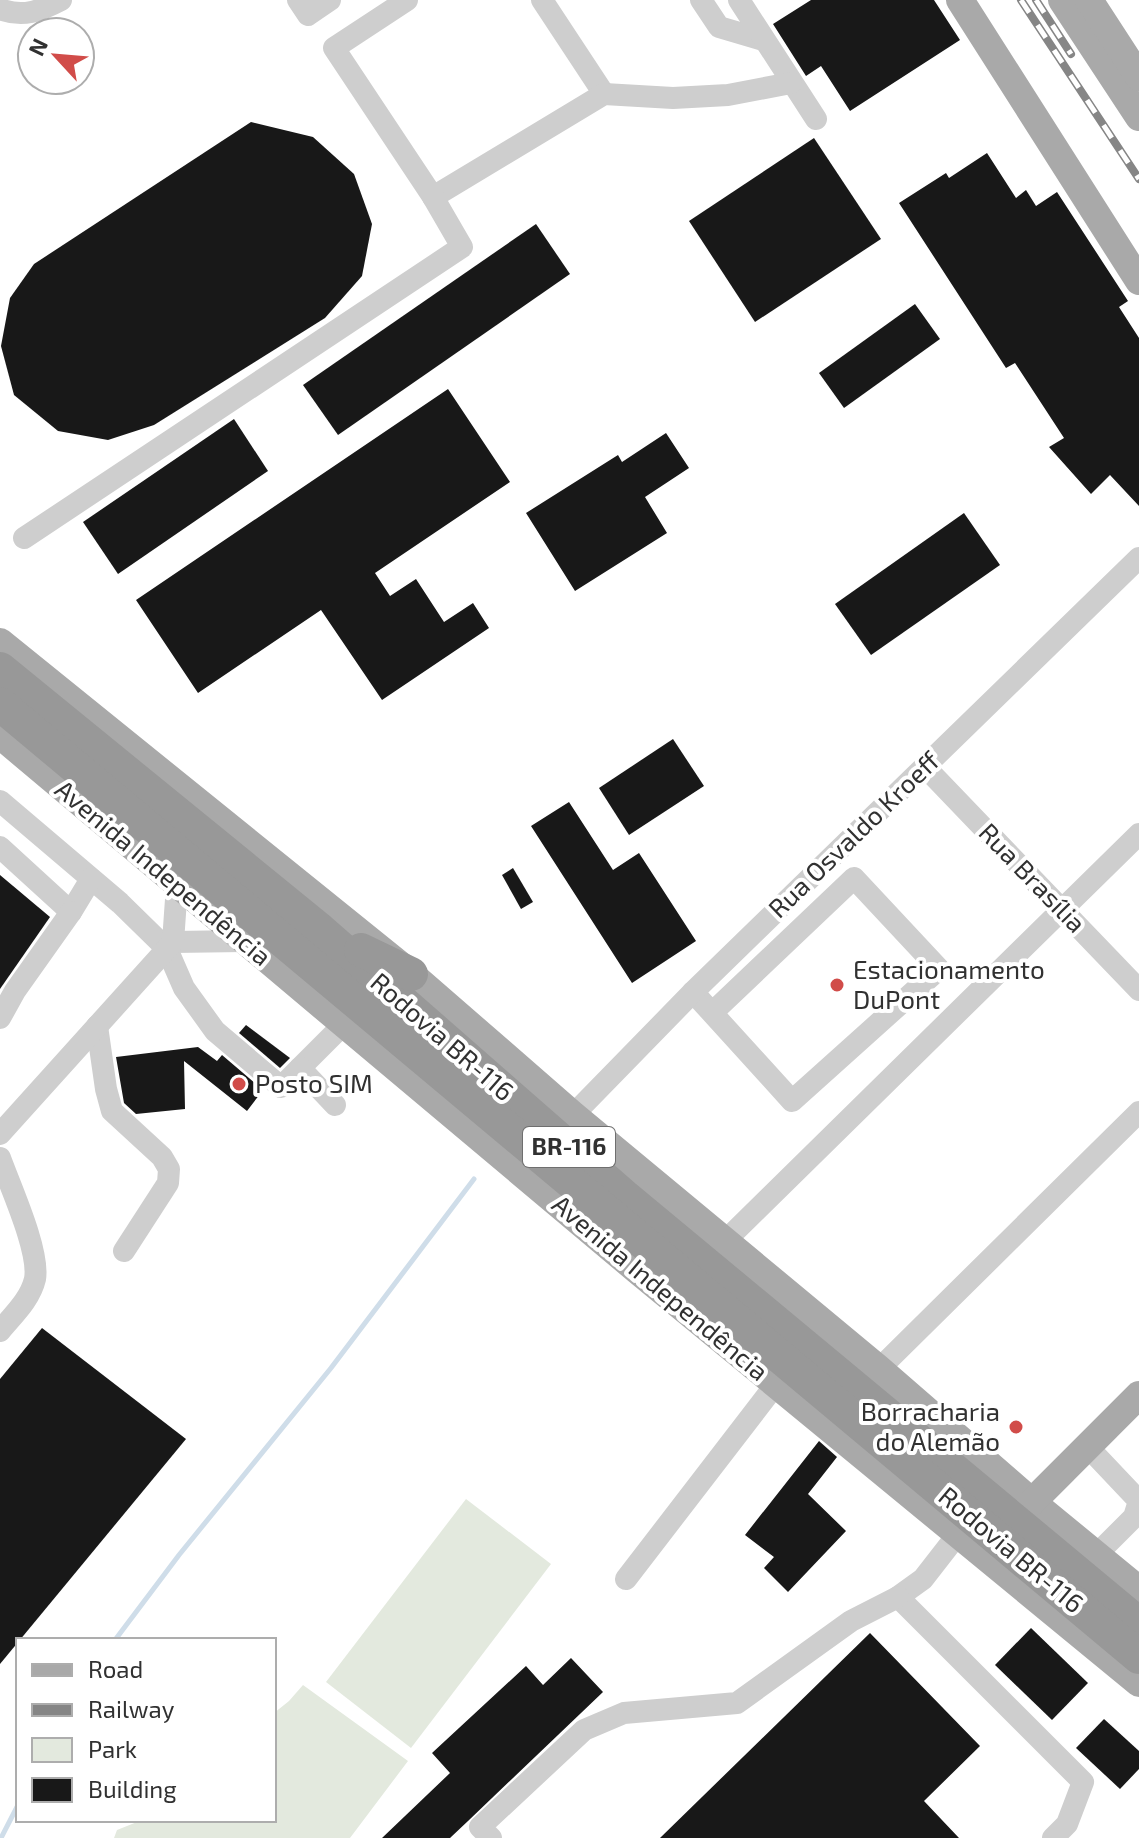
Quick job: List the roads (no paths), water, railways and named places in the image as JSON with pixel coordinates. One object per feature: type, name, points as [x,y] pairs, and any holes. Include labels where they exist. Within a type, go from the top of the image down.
[{"type":"highway","name":"Rodovia BR-116","points":[[0,669],[320,930],[624,1196],[1139,1624]]},
{"type":"highway","name":"Rodovia BR-116","points":[[0,704],[1139,1657]]},
{"type":"highway","points":[[320,930],[411,974]]},
{"type":"highway","points":[[579,1190],[637,1270]]},
{"type":"main road","points":[[960,0],[1080,172],[1139,248]]},
{"type":"main road","points":[[981,0],[1139,281]]},
{"type":"main road","points":[[1062,0],[1139,117]]},
{"type":"main road","points":[[1089,0],[1139,77]]},
{"type":"main road","name":"Rodovia BR-116","points":[[0,642],[411,974],[573,1115],[1139,1590]]},
{"type":"main road","name":"Avenida Independência","points":[[0,735],[637,1270],[1139,1683]]},
{"type":"main road","points":[[1032,1502],[1139,1395]]},
{"type":"street","points":[[0,9],[15,15],[38,12],[61,0]]},
{"type":"street","points":[[303,8],[330,0]]},
{"type":"street","points":[[24,538],[462,247],[433,197],[334,48],[407,0]]},
{"type":"street","points":[[542,0],[604,94]]},
{"type":"street","points":[[701,0],[719,27],[763,40]]},
{"type":"street","points":[[739,0],[816,119]]},
{"type":"street","points":[[433,197],[604,94],[673,98],[714,96],[791,83]]},
{"type":"street","name":"Rua Osvaldo Kroeff","points":[[573,1115],[693,992],[1139,558]]},
{"type":"street","name":"Rua Brasília","points":[[925,767],[1139,990]]},
{"type":"street","points":[[0,801],[170,946]]},
{"type":"street","points":[[724,1242],[1139,834]]},
{"type":"street","points":[[0,847],[71,912]]},
{"type":"street","points":[[693,992],[792,1101],[939,969],[854,878],[713,1012]]},
{"type":"street","points":[[0,1018],[91,879]]},
{"type":"street","points":[[177,885],[170,946],[184,988],[215,1031],[281,1087],[343,1025]]},
{"type":"street","points":[[0,1134],[170,946],[244,941]]},
{"type":"street","points":[[97,1026],[112,1111],[162,1157],[169,1169],[168,1183],[124,1251]]},
{"type":"street","points":[[300,1068],[335,1105]]},
{"type":"street","points":[[879,1369],[1139,1112]]},
{"type":"street","points":[[0,1158],[31,1244],[35,1277],[27,1300],[0,1331]]},
{"type":"street","points":[[626,1579],[776,1384]]},
{"type":"street","points":[[1087,1446],[1139,1501],[1134,1517],[1096,1555]]},
{"type":"street","points":[[480,1834],[584,1730],[624,1713],[737,1703],[851,1621],[898,1597],[923,1579],[958,1534]]},
{"type":"street","points":[[898,1597],[1083,1782],[1067,1824],[1053,1838]]},
{"type":"waterway","points":[[117,1638],[179,1555],[331,1368],[474,1179]]},
{"type":"waterway","points":[[1,1838],[16,1809]]},
{"type":"railway","points":[[1021,0],[1139,179]]},
{"type":"railway","points":[[1036,0],[1071,54]]},
{"type":"place","name":"Estacionamento DuPont","points":[[837,985]]},
{"type":"place","name":"Posto SIM","points":[[239,1084]]},
{"type":"place","name":"Borracharia do Alemão","points":[[1016,1427]]}]
